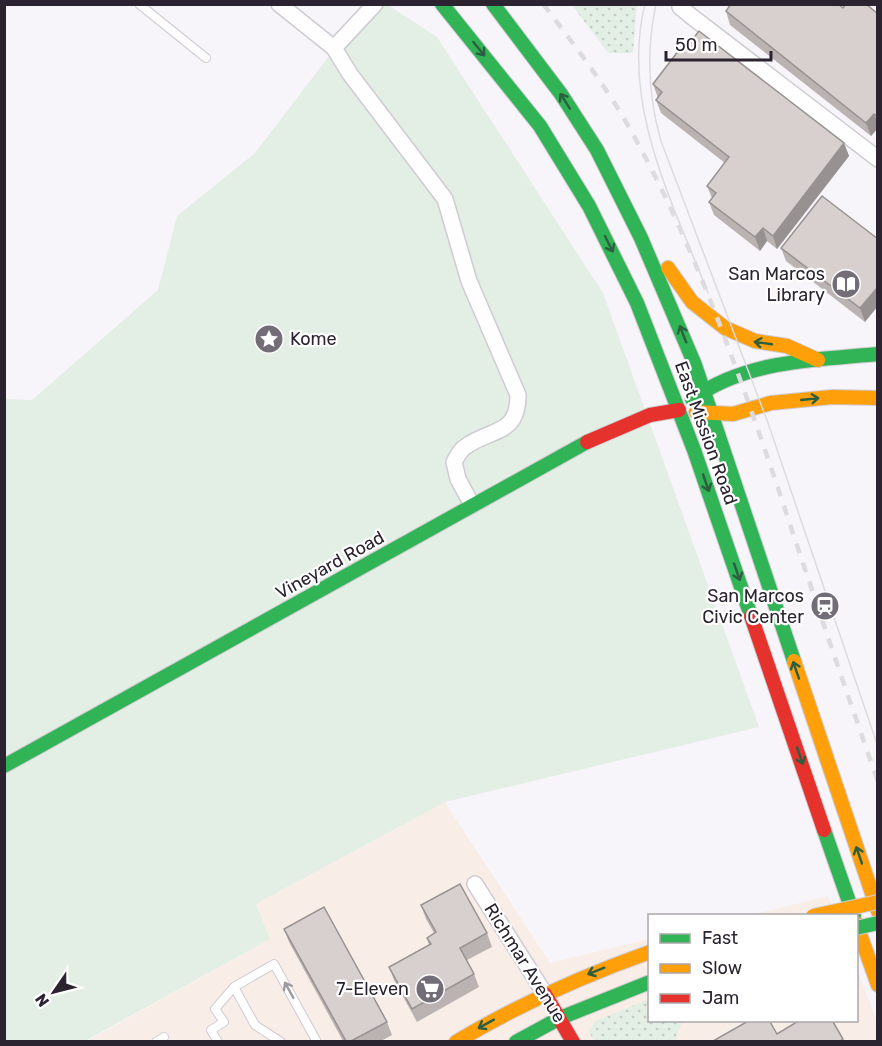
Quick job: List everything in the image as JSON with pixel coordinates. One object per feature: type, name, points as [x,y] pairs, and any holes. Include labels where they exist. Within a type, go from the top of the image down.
[{"type":"main road","name":"East Mission Road","points":[[442,4],[540,126],[589,206],[637,303],[679,410],[854,914]]},
{"type":"main road","name":"East Mission Road","points":[[493,4],[561,94],[597,150],[641,238],[670,303],[703,389],[878,911]]},
{"type":"main road","points":[[597,150],[652,234],[669,271],[696,307],[721,327],[753,341],[784,346],[818,360]]},
{"type":"main road","points":[[679,410],[703,389],[748,371],[782,364],[878,354]]},
{"type":"main road","points":[[679,410],[733,414],[771,404],[832,397],[878,398]]},
{"type":"main road","name":"Vineyard Road","points":[[4,766],[577,446],[650,416],[679,410]]},
{"type":"main road","points":[[818,914],[878,902]]},
{"type":"main road","points":[[858,926],[878,923]]},
{"type":"main road","points":[[858,931],[878,985]]},
{"type":"main road","points":[[456,1041],[545,994],[604,968],[648,953]]},
{"type":"main road","points":[[516,1041],[560,1017],[648,983]]},
{"type":"main road","name":"Richmar Avenue","points":[[545,994],[573,1041]]},
{"type":"street","points":[[279,4],[334,48],[350,74],[445,200],[469,281],[518,395],[518,412],[508,425],[463,448],[454,462],[458,479],[472,505]]},
{"type":"street","points":[[334,48],[375,4]]},
{"type":"street","points":[[682,4],[680,7],[691,16],[878,159]]},
{"type":"street","name":"Richmar Avenue","points":[[475,884],[545,994]]},
{"type":"lane","points":[[139,4],[206,58]]},
{"type":"lane","points":[[218,1041],[211,1030],[224,1022],[215,1009],[234,987],[274,963],[317,1041]]},
{"type":"lane","points":[[234,987],[255,1026],[281,1041]]},
{"type":"lane","points":[[156,1041],[164,1037]]},
{"type":"shaded area","points":[[368,5],[388,5],[437,37],[603,293],[759,727],[445,802],[256,904],[270,939],[85,1041],[5,1042],[5,399],[32,400],[158,290],[177,216],[255,153]]},
{"type":"shaded area","points":[[572,5],[637,5],[633,53],[608,53]]},
{"type":"shaded area","points":[[445,802],[550,963],[648,939],[648,1022],[858,1022],[858,972],[878,1024],[877,1042],[85,1042],[270,939],[256,904]]},
{"type":"shaded area","points":[[828,896],[836,914],[755,914]]},
{"type":"shaded area","points":[[648,999],[648,1022],[682,1022],[675,1041],[594,1041],[589,1031],[595,1021]]},
{"type":"building","points":[[731,4],[838,4],[843,8],[846,4],[866,4],[878,14],[878,117],[874,114],[866,123],[726,11]]},
{"type":"building","points":[[699,31],[844,143],[773,236],[763,228],[755,237],[709,202],[716,193],[707,186],[729,157],[656,100],[662,92],[653,84],[689,37],[692,40]]},
{"type":"building","name":"San Marcos Library","points":[[822,196],[878,239],[878,287],[860,308],[781,248]]},
{"type":"building","points":[[460,884],[487,933],[460,948],[474,974],[412,1009],[389,967],[431,944],[427,938],[436,932],[421,905]]},
{"type":"building","points":[[324,907],[387,1022],[351,1041],[346,1041],[284,929]]},
{"type":"building","points":[[746,1022],[770,1022],[777,1034],[797,1022],[833,1022],[843,1039],[840,1041],[713,1041]]},
{"type":"tram line","points":[[645,4],[639,41],[639,79],[645,116],[666,188],[708,293]]},
{"type":"tram line","points":[[656,4],[651,39],[650,73],[653,107],[661,141],[768,423],[878,747]]},
{"type":"railway","points":[[543,4],[584,58],[622,115],[689,249],[743,388],[878,782]]},
{"type":"traffic: fast","points":[[442,4],[540,126],[589,206],[637,303],[694,450],[751,616]]},
{"type":"traffic: fast","points":[[493,4],[561,94],[597,150],[641,238],[695,365],[794,661]]},
{"type":"traffic: fast","points":[[692,399],[713,386],[758,369],[782,364],[878,354]]},
{"type":"traffic: fast","points":[[4,766],[587,442]]},
{"type":"traffic: fast","points":[[824,830],[853,914]]},
{"type":"traffic: fast","points":[[858,928],[878,923]]},
{"type":"traffic: fast","points":[[516,1042],[560,1018],[648,983]]},
{"type":"traffic: slow","points":[[668,268],[692,302],[725,328],[755,341],[787,346],[818,360]]},
{"type":"traffic: slow","points":[[696,412],[733,414],[771,403],[832,397],[878,398]]},
{"type":"traffic: slow","points":[[794,661],[878,911]]},
{"type":"traffic: slow","points":[[822,914],[878,902]]},
{"type":"traffic: slow","points":[[858,929],[878,985]]},
{"type":"traffic: slow","points":[[456,1042],[551,992],[648,953]]},
{"type":"traffic: jam","points":[[587,442],[650,415],[679,410]]},
{"type":"traffic: jam","points":[[751,616],[824,830]]},
{"type":"traffic: jam","points":[[545,994],[573,1042]]},
{"type":"place","name":"San Marcos Library","points":[[846,284]]},
{"type":"place","name":"Kome","points":[[269,339]]},
{"type":"place","name":"San Marcos Civic Center","points":[[825,606]]},
{"type":"place","name":"7-Eleven","points":[[430,989]]}]
